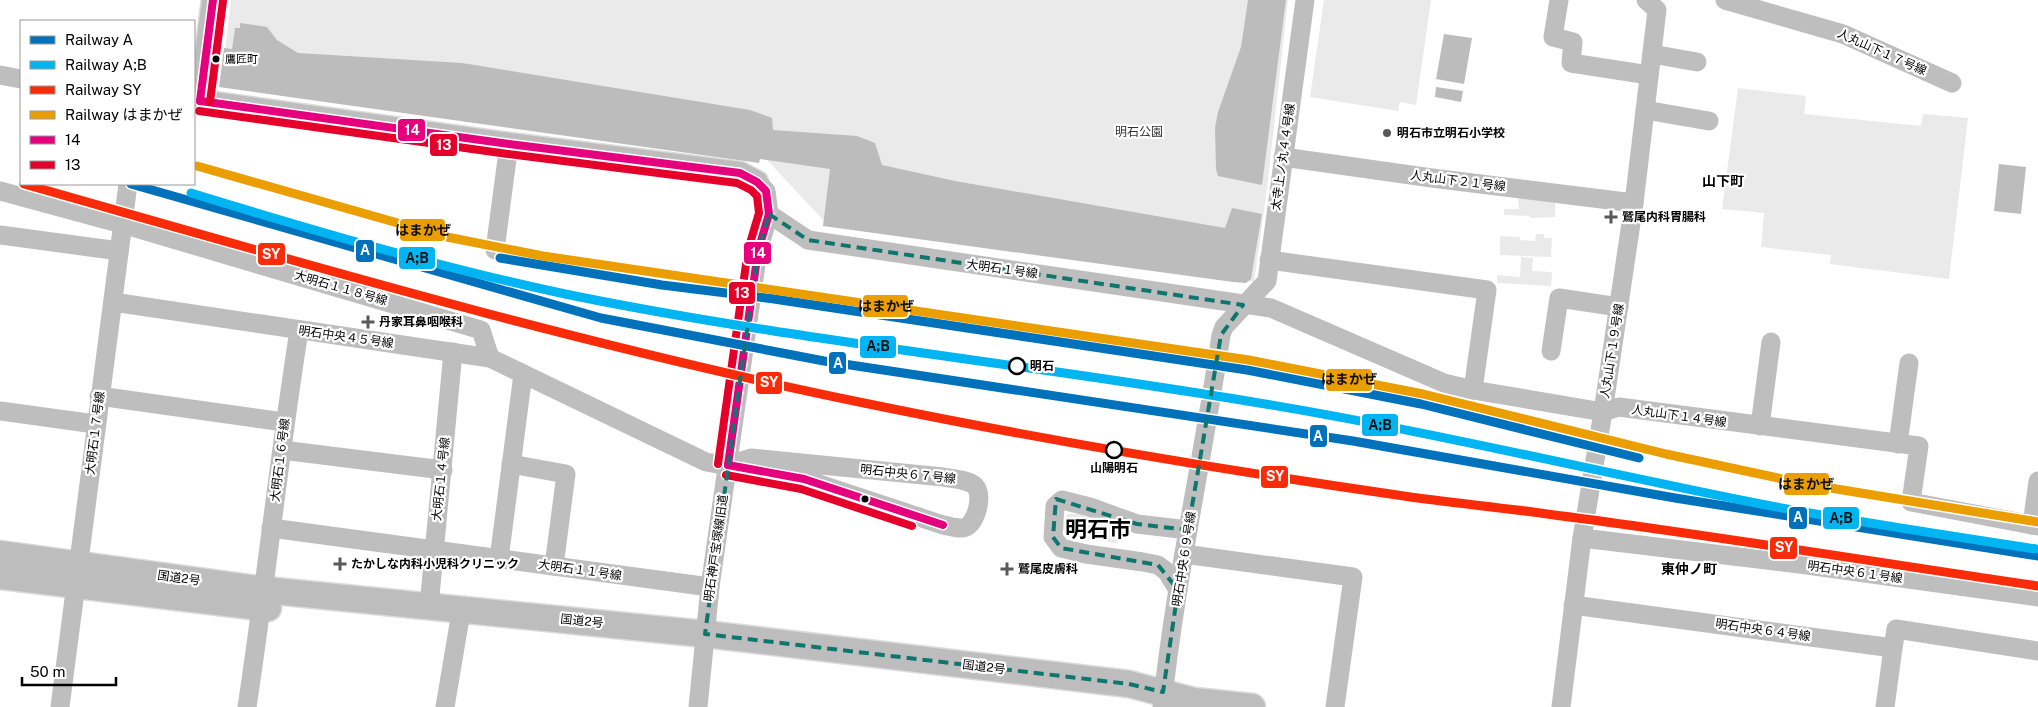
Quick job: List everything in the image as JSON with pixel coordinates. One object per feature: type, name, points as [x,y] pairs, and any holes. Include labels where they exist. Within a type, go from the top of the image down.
[{"type":"highway","name":"国道2号","points":[[0,554],[76,575]]},
{"type":"highway","name":"国道2号","points":[[0,576],[76,575],[459,624],[704,642],[1129,684],[1162,700],[1194,700],[1252,707]]},
{"type":"highway","name":"国道2号","points":[[264,599],[428,606],[704,642]]},
{"type":"main road","points":[[213,0],[197,101],[509,144],[740,173],[757,182]]},
{"type":"street","name":"太寺上ノ丸４４号線","points":[[1243,305],[1267,281],[1305,0]]},
{"type":"street","points":[[1559,0],[1553,37],[1573,42],[1571,63],[1649,75]]},
{"type":"street","name":"人丸山下１９号線","points":[[1561,707],[1582,538],[1634,203],[1652,54],[1657,10],[1646,0]]},
{"type":"street","name":"人丸山下１７号線","points":[[1725,0],[1843,34],[1952,83]]},
{"type":"street","points":[[1652,54],[1697,62]]},
{"type":"street","points":[[0,75],[20,79]]},
{"type":"street","points":[[1645,110],[1710,121]]},
{"type":"street","points":[[495,250],[509,144]]},
{"type":"street","name":"人丸山下２１号線","points":[[1283,158],[1442,180],[1634,203]]},
{"type":"street","name":"明石神戸宝塚線旧道","points":[[698,707],[710,587],[758,251],[769,214],[766,191],[757,182]]},
{"type":"street","points":[[113,302],[128,185]]},
{"type":"street","name":"大明石１１８号線","points":[[0,192],[122,224],[482,330],[490,358]]},
{"type":"street","name":"大明石１号線","points":[[769,214],[808,240],[1086,280],[1243,305]]},
{"type":"street","points":[[0,235],[119,251]]},
{"type":"street","points":[[1270,260],[1487,290],[1473,390]]},
{"type":"street","points":[[1551,351],[1559,298],[1619,308]]},
{"type":"street","name":"明石中央４５号線","points":[[113,302],[490,358],[706,462],[728,465]]},
{"type":"street","name":"大明石１７号線","points":[[60,707],[99,396],[113,302]]},
{"type":"street","name":"人丸山下１４号線","points":[[1243,305],[1270,308],[1444,383],[1473,390],[1603,412],[1619,407],[1919,446],[1912,502],[2035,525]]},
{"type":"street","name":"明石中央６９号線","points":[[1162,700],[1178,590],[1221,335],[1224,327],[1243,305]]},
{"type":"street","name":"大明石１６号線","points":[[247,707],[264,599],[284,422],[299,331]]},
{"type":"street","points":[[1760,426],[1771,342]]},
{"type":"street","name":"大明石１４号線","points":[[428,606],[443,470],[453,352]]},
{"type":"street","points":[[1898,444],[1909,363]]},
{"type":"street","points":[[499,559],[523,374]]},
{"type":"street","points":[[99,396],[284,422]]},
{"type":"street","points":[[0,411],[96,424]]},
{"type":"street","points":[[282,450],[443,470]]},
{"type":"street","name":"明石中央６７号線","points":[[751,458],[943,477],[967,481],[978,490],[978,502],[973,520],[964,528],[943,525],[804,479],[728,465],[751,458]]},
{"type":"street","points":[[510,464],[566,474],[554,566]]},
{"type":"street","points":[[833,490],[829,479],[832,474],[842,467]]},
{"type":"street","points":[[2035,525],[2038,481]]},
{"type":"street","points":[[1178,590],[1167,572],[1158,566],[1061,548],[1053,537],[1055,506],[1062,500],[1090,507],[1137,524],[1188,530]]},
{"type":"street","name":"大明石１１号線","points":[[271,528],[710,587]]},
{"type":"street","name":"明石中央６１号線","points":[[1582,538],[1816,567],[2038,598]]},
{"type":"street","points":[[1184,554],[1352,577],[1335,707]]},
{"type":"street","name":"明石中央６４号線","points":[[1573,605],[1893,648]]},
{"type":"street","points":[[445,707],[459,624]]},
{"type":"street","points":[[1885,707],[1896,629],[2038,651]]},
{"type":"highlighted area","points":[[769,214],[808,240],[1243,305],[1221,335],[1188,530],[1137,524],[1056,499],[1053,537],[1061,548],[1158,565],[1178,590],[1163,692],[1129,684],[705,634],[758,251]]},
{"type":"green space","name":"明石公園","points":[[231,0],[1288,0],[1267,189],[1254,282],[826,223],[767,160],[221,85]]},
{"type":"green space","points":[[1324,0],[1431,0],[1416,105],[1400,102],[1398,111],[1310,97]]},
{"type":"green space","points":[[1738,88],[1806,96],[1804,114],[1921,126],[1923,114],[1968,118],[1949,279],[1830,264],[1831,255],[1761,247],[1764,213],[1722,209]]},
{"type":"green space","points":[[1518,197],[1555,199],[1555,217],[1530,218],[1530,216],[1504,215],[1504,209],[1519,209]]},
{"type":"green space","points":[[1536,234],[1544,234],[1544,238],[1552,238],[1551,257],[1500,255],[1500,236],[1520,237],[1520,240],[1535,241]]},
{"type":"green space","points":[[1521,257],[1533,258],[1532,271],[1552,272],[1551,286],[1497,283],[1497,275],[1520,277]]},
{"type":"green space","points":[[1068,514],[1092,514],[1125,527],[1128,533],[1116,543],[1068,535],[1063,529],[1064,519]]},
{"type":"shaded area","points":[[1248,0],[1286,0],[1262,185],[1218,176],[1216,169],[1215,128],[1218,112],[1241,47]]},
{"type":"shaded area","points":[[240,23],[267,27],[277,40],[298,53],[462,63],[750,110],[772,118],[773,130],[857,136],[875,143],[882,165],[955,181],[1225,228],[1232,208],[1262,214],[1251,279],[1246,283],[1233,282],[823,226],[830,169],[760,159],[759,163],[219,87],[224,48],[232,49],[235,28],[240,28]]},
{"type":"shaded area","points":[[1444,34],[1472,38],[1464,84],[1436,79]]},
{"type":"shaded area","points":[[1436,87],[1463,91],[1461,102],[1435,97]]},
{"type":"shaded area","points":[[1999,164],[2026,167],[2021,214],[1994,211]]},
{"type":"rail line","name":"はまかぜ","points":[[197,166],[447,237],[543,256],[1249,360],[1423,394],[1666,454],[1806,484],[2038,522]]},
{"type":"rail line","name":"SY","points":[[28,185],[337,273],[547,329],[758,380],[931,417],[1133,454],[1268,476],[1670,531],[2038,586]]},
{"type":"rail line","name":"A","points":[[135,185],[601,318],[824,361],[1353,441],[1675,498],[2038,556]]},
{"type":"rail line","name":"A;B","points":[[191,193],[377,248],[565,294],[735,325],[1162,387],[1312,412],[1442,437],[1766,505],[1867,523],[2036,549]]},
{"type":"rail line","name":"A","points":[[500,258],[662,285],[774,299],[1247,370],[1421,404],[1639,458]]},
{"type":"transit line","name":"14","points":[[200,101],[213,0]]},
{"type":"transit line","name":"13","points":[[210,102],[223,1]]},
{"type":"transit line","name":"14","points":[[200,101],[509,144],[740,173],[757,182],[766,191],[769,214],[758,251],[728,465]]},
{"type":"transit line","name":"13","points":[[199,111],[508,154],[737,183],[751,190],[757,196],[759,213],[748,250],[718,464]]},
{"type":"transit line","name":"14","points":[[728,465],[804,479],[943,525]]},
{"type":"transit line","name":"13","points":[[726,475],[801,489],[912,526]]},
{"type":"place","name":"鷹匠町","points":[[216,59]]},
{"type":"place","name":"明石市立明石小学校","points":[[1387,133]]},
{"type":"place","name":"鷲尾内科胃腸科","points":[[1611,217]]},
{"type":"place","name":"丹家耳鼻咽喉科","points":[[368,322]]},
{"type":"place","name":"明石","points":[[1017,366]]},
{"type":"place","name":"山陽明石","points":[[1114,450]]},
{"type":"place","name":"たかしな内科小児科クリニック","points":[[340,564]]},
{"type":"place","name":"鷲尾皮膚科","points":[[1007,569]]},
{"type":"district","name":"山下町","points":[[1723,181]]},
{"type":"district","name":"明石市","points":[[1098,529]]},
{"type":"district","name":"東仲ノ町","points":[[1689,569]]}]
